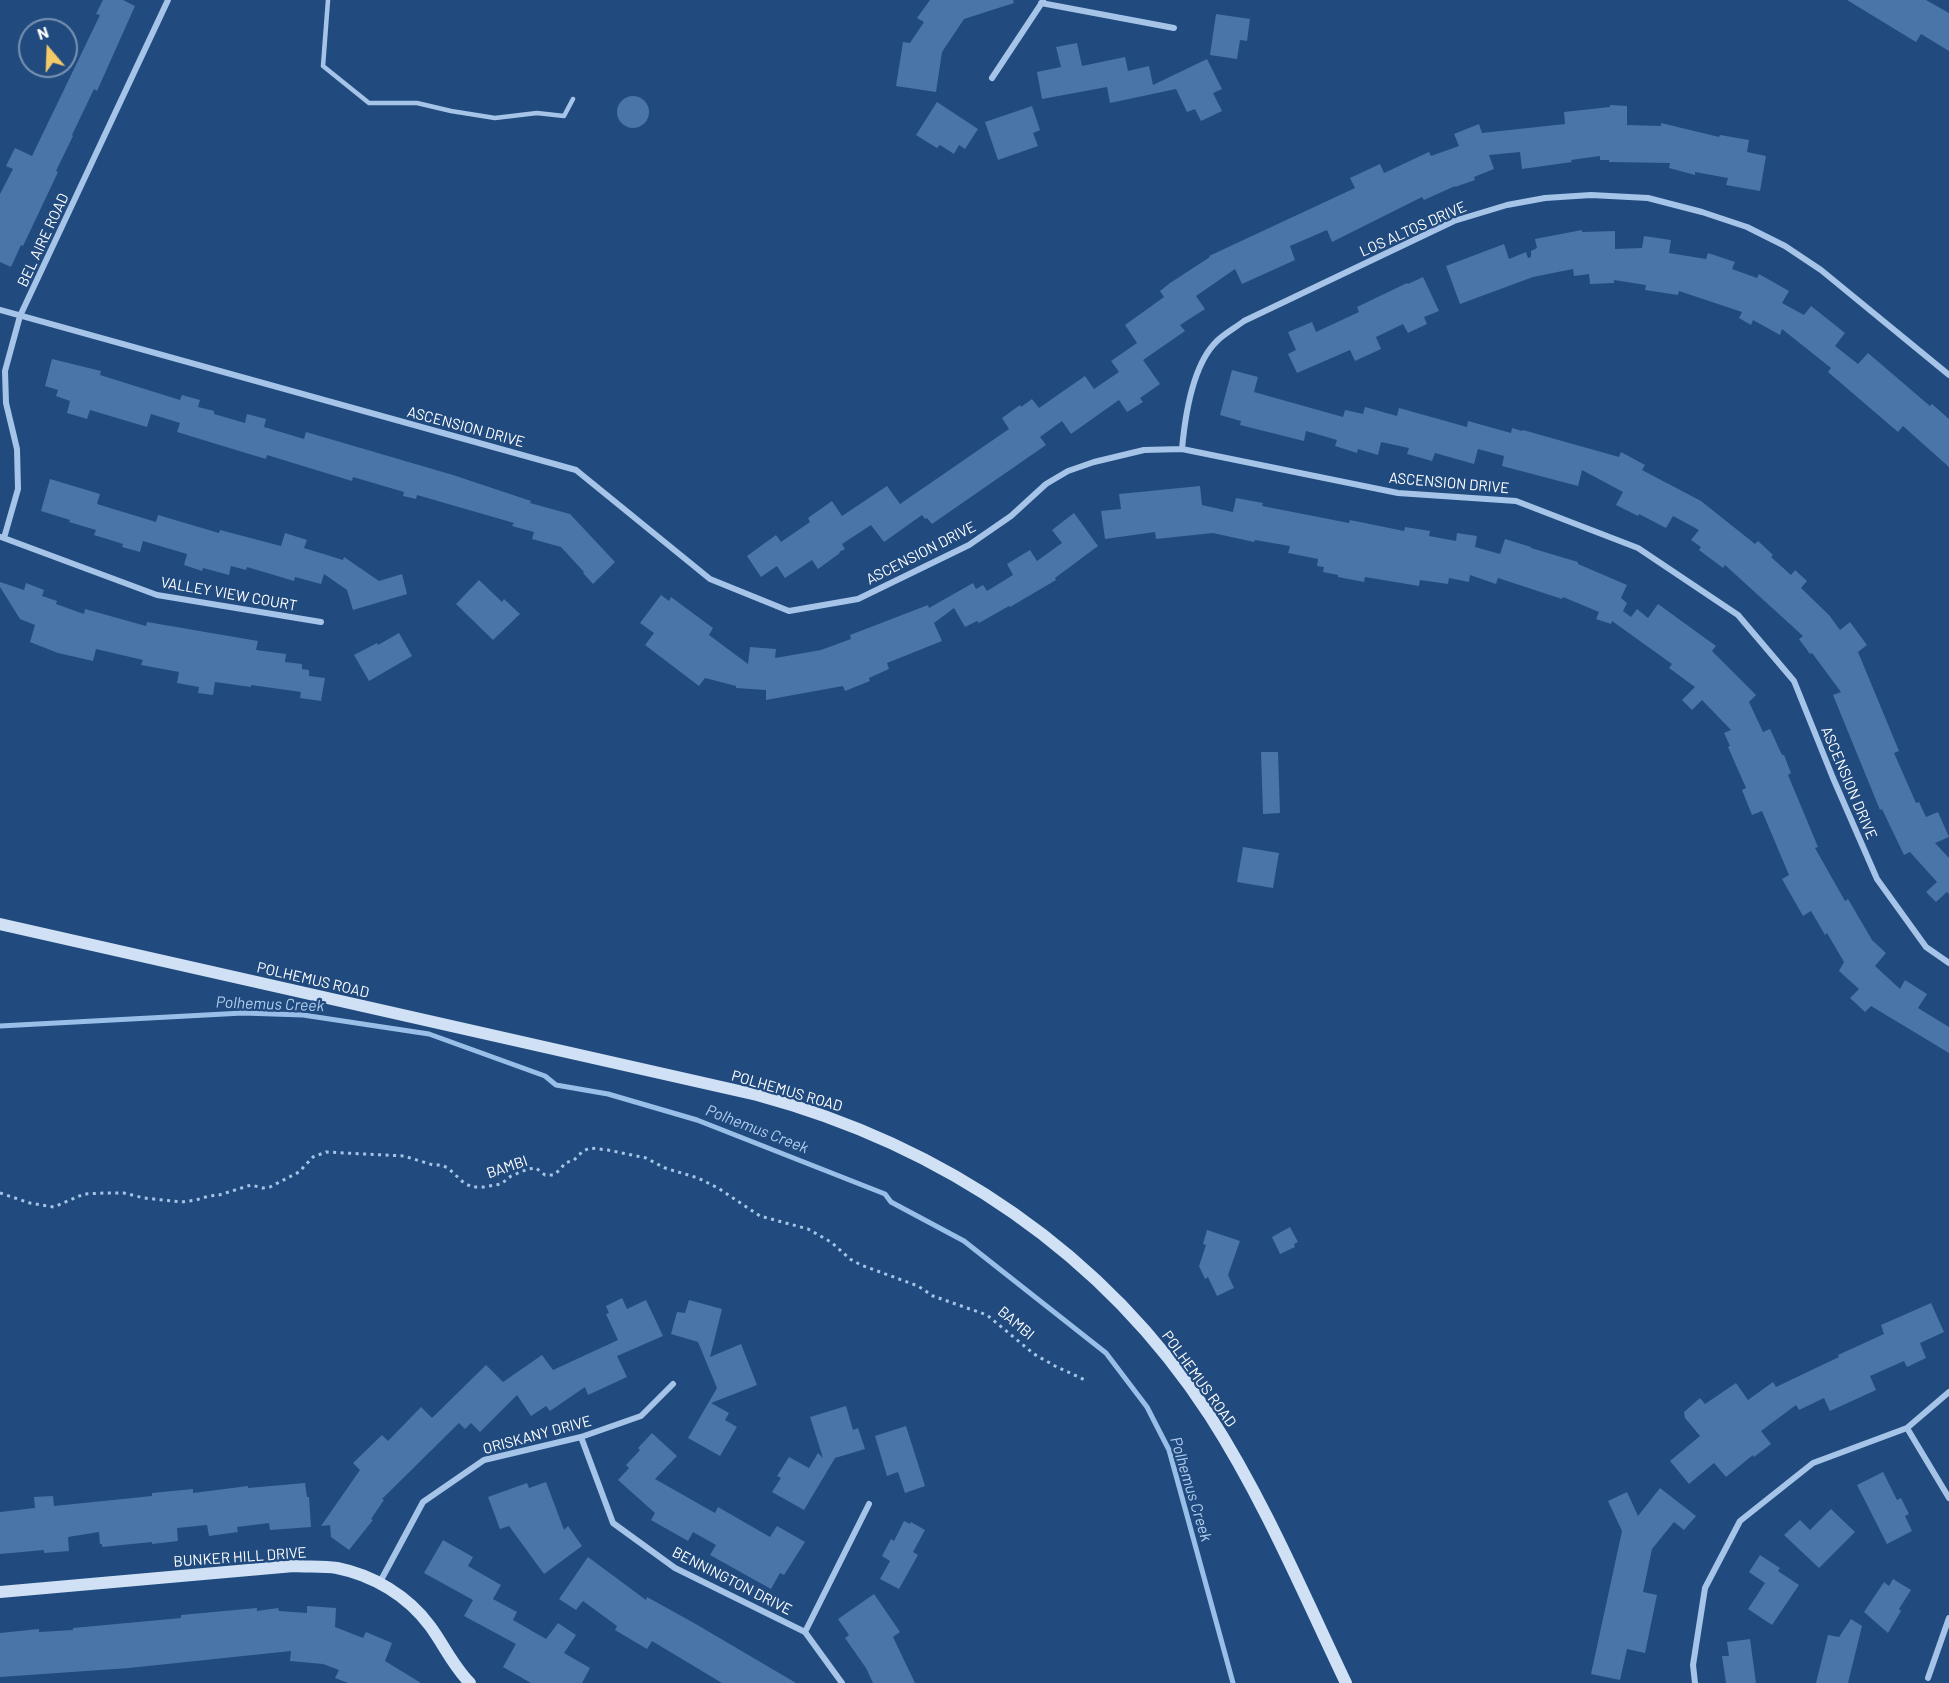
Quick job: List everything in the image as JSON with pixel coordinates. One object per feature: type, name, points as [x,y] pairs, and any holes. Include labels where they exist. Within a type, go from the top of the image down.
[{"type":"main road","name":"POLHEMUS ROAD","points":[[0,924],[757,1095],[835,1119],[905,1149],[940,1167],[1002,1205],[1059,1247],[1122,1306],[1173,1365],[1211,1418],[1244,1474],[1346,1683]]},
{"type":"main road","name":"BUNKER HILL DRIVE","points":[[0,1592],[294,1566],[337,1568],[380,1582],[403,1598],[429,1624],[458,1671],[470,1683]]},
{"type":"street","name":"BEL AIRE ROAD","points":[[2,538],[18,489],[17,449],[6,403],[5,371],[21,316],[168,0]]},
{"type":"street","points":[[992,78],[1042,2],[1174,28]]},
{"type":"street","name":"LOS ALTOS DRIVE","points":[[1182,449],[1185,418],[1198,371],[1216,342],[1244,321],[1454,221],[1507,205],[1545,198],[1591,195],[1648,198],[1747,227],[1785,246],[1821,270],[1949,375]]},
{"type":"street","name":"ASCENSION DRIVE","points":[[0,310],[576,470],[710,579],[789,611],[858,599],[969,545],[1011,516],[1046,484],[1068,471],[1144,450],[1182,449],[1398,493],[1516,501],[1638,548],[1738,615],[1794,681],[1877,879],[1926,947],[1949,963]]},
{"type":"street","name":"VALLEY VIEW COURT","points":[[2,538],[157,595],[321,622]]},
{"type":"street","name":"ORISKANY DRIVE","points":[[380,1582],[423,1502],[484,1460],[581,1437],[641,1416],[673,1384]]},
{"type":"street","points":[[1695,1683],[1693,1665],[1705,1588],[1740,1521],[1813,1463],[1906,1428],[1949,1392]]},
{"type":"street","points":[[1906,1428],[1949,1498]]},
{"type":"street","name":"BENNINGTON DRIVE","points":[[581,1437],[613,1523],[675,1568],[805,1632],[842,1683]]},
{"type":"street","points":[[805,1632],[869,1504]]},
{"type":"street","points":[[1928,1678],[1949,1618]]},
{"type":"lane","points":[[328,0],[323,66],[369,103],[417,103],[495,118],[537,113],[564,116],[573,99]]},
{"type":"path","name":"BAMBI","points":[[0,1192],[30,1203],[54,1207],[84,1194],[124,1193],[144,1198],[189,1201],[219,1195],[250,1185],[270,1187],[299,1172],[313,1158],[326,1152],[404,1156],[433,1165],[441,1165],[448,1168],[464,1183],[472,1187],[484,1187],[501,1184],[511,1176],[528,1169],[536,1168],[546,1175],[553,1175],[583,1150],[590,1148],[608,1150],[646,1158],[698,1178],[718,1188],[760,1216],[808,1228],[861,1265],[918,1286],[933,1296],[987,1315],[1034,1354],[1085,1380]]},
{"type":"building","points":[[103,0],[123,0],[135,6],[97,91],[94,89],[56,171],[58,172],[11,267],[0,262],[0,194],[13,169],[6,166],[15,148],[32,156],[70,78],[78,78],[78,61],[100,15],[96,14]]},
{"type":"building","points":[[930,0],[1013,0],[1014,3],[964,19],[942,52],[936,92],[896,86],[903,42],[910,43],[924,22],[917,18]]},
{"type":"building","points":[[1847,0],[1926,0],[1949,13],[1949,51],[1921,34],[1916,42]]},
{"type":"building","points":[[1216,14],[1250,19],[1247,41],[1240,40],[1237,59],[1210,55]]},
{"type":"building","points":[[1077,43],[1082,66],[1125,57],[1128,71],[1149,66],[1153,85],[1207,59],[1222,89],[1213,93],[1222,111],[1201,121],[1195,109],[1187,112],[1176,89],[1110,103],[1107,87],[1042,99],[1037,72],[1061,67],[1056,47]]},
{"type":"building","points":[[633,96],[645,100],[649,112],[645,124],[633,128],[621,124],[617,112],[621,100]]},
{"type":"building","points":[[937,102],[978,129],[965,149],[959,145],[954,154],[940,145],[937,148],[916,135]]},
{"type":"building","points":[[1610,105],[1627,106],[1627,125],[1661,126],[1661,123],[1719,137],[1720,135],[1749,140],[1747,152],[1766,156],[1760,191],[1726,185],[1728,178],[1695,172],[1695,175],[1669,168],[1670,163],[1609,162],[1609,160],[1600,160],[1600,156],[1522,169],[1520,152],[1489,155],[1494,169],[1474,177],[1475,180],[1424,200],[1422,197],[1332,242],[1327,230],[1290,246],[1295,260],[1242,284],[1235,269],[1196,296],[1205,309],[1180,325],[1185,331],[1143,360],[1160,384],[1140,398],[1143,402],[1127,412],[1119,400],[1071,434],[1062,421],[1040,437],[1046,445],[932,524],[922,515],[884,542],[871,525],[842,544],[845,549],[818,569],[812,560],[785,578],[777,566],[761,577],[747,556],[776,535],[781,542],[810,522],[808,518],[832,501],[842,516],[887,486],[900,504],[1009,429],[1002,418],[1020,405],[1021,407],[1032,399],[1039,408],[1085,376],[1094,389],[1119,372],[1111,361],[1137,343],[1125,325],[1164,297],[1160,291],[1209,256],[1355,188],[1350,178],[1380,164],[1384,173],[1429,152],[1431,156],[1459,146],[1454,134],[1479,124],[1482,133],[1565,124],[1564,112],[1610,107]]},
{"type":"building","points":[[1032,106],[1040,130],[1033,133],[1038,146],[998,160],[985,122]]},
{"type":"building","points":[[1582,230],[1582,232],[1615,231],[1615,249],[1642,248],[1644,236],[1671,240],[1669,253],[1706,259],[1708,253],[1735,262],[1732,269],[1757,278],[1759,274],[1789,291],[1782,303],[1804,315],[1811,306],[1845,333],[1835,346],[1858,364],[1868,353],[1930,406],[1932,404],[1949,419],[1949,467],[1903,426],[1898,432],[1828,372],[1831,368],[1782,329],[1780,335],[1753,320],[1751,325],[1739,318],[1742,312],[1679,291],[1678,295],[1645,290],[1646,285],[1614,280],[1614,283],[1590,284],[1589,274],[1574,276],[1573,269],[1533,277],[1460,304],[1446,266],[1504,244],[1509,259],[1526,252],[1528,258],[1531,257],[1531,251],[1537,248],[1535,239]]},
{"type":"building","points":[[1423,277],[1439,311],[1424,317],[1427,324],[1408,333],[1403,324],[1376,337],[1381,349],[1355,361],[1350,350],[1297,373],[1288,354],[1296,350],[1288,332],[1312,322],[1316,332],[1359,312],[1357,307]]},
{"type":"building","points":[[52,359],[101,371],[100,375],[180,400],[182,395],[200,400],[198,407],[214,411],[214,414],[245,423],[247,414],[266,419],[264,427],[304,439],[306,432],[453,475],[531,501],[530,503],[570,514],[615,562],[593,584],[561,547],[532,539],[534,532],[512,526],[514,523],[417,495],[416,499],[403,496],[404,492],[353,477],[352,481],[267,455],[266,459],[236,450],[177,432],[180,423],[151,414],[147,427],[90,410],[87,419],[67,413],[70,401],[56,396],[58,390],[45,386]]},
{"type":"building","points":[[1232,370],[1258,377],[1254,392],[1343,417],[1345,410],[1363,414],[1365,407],[1397,416],[1399,408],[1467,427],[1468,421],[1511,433],[1512,428],[1619,457],[1621,452],[1645,465],[1642,470],[1701,501],[1755,544],[1758,541],[1773,555],[1771,557],[1791,575],[1795,570],[1807,581],[1801,588],[1829,615],[1840,630],[1850,622],[1867,645],[1858,652],[1899,751],[1894,753],[1916,803],[1919,802],[1926,817],[1938,812],[1949,837],[1935,843],[1949,858],[1949,894],[1947,892],[1936,902],[1926,892],[1937,882],[1910,852],[1904,855],[1882,809],[1880,810],[1833,695],[1841,692],[1799,639],[1803,636],[1725,565],[1723,568],[1699,550],[1701,547],[1691,540],[1699,530],[1673,516],[1666,528],[1616,505],[1623,492],[1582,470],[1578,486],[1502,466],[1504,456],[1478,449],[1474,464],[1435,453],[1432,461],[1407,454],[1409,448],[1381,442],[1378,455],[1358,449],[1357,453],[1335,446],[1337,440],[1306,431],[1304,441],[1240,425],[1241,421],[1220,415]]},
{"type":"building","points":[[50,479],[100,494],[97,504],[156,522],[158,515],[219,533],[220,530],[281,546],[285,533],[307,540],[304,548],[343,560],[344,557],[379,581],[402,574],[407,594],[353,610],[347,590],[324,574],[321,584],[295,577],[294,581],[247,567],[246,570],[231,566],[229,575],[203,568],[202,571],[184,565],[187,554],[143,541],[140,552],[122,547],[123,544],[94,535],[96,530],[41,511]]},
{"type":"building","points":[[1200,486],[1202,505],[1233,512],[1236,498],[1263,503],[1262,506],[1349,523],[1350,520],[1404,531],[1405,527],[1430,531],[1429,536],[1456,541],[1457,533],[1477,536],[1475,547],[1500,554],[1505,539],[1531,547],[1578,562],[1578,564],[1627,585],[1621,598],[1627,603],[1623,611],[1631,617],[1637,609],[1648,618],[1658,604],[1716,646],[1712,651],[1756,695],[1749,702],[1763,732],[1770,729],[1784,755],[1791,773],[1788,775],[1818,847],[1815,848],[1845,901],[1848,899],[1872,940],[1886,953],[1875,966],[1900,989],[1905,980],[1927,994],[1918,1008],[1949,1027],[1949,1053],[1871,1006],[1865,1012],[1850,998],[1859,989],[1839,971],[1844,962],[1827,933],[1825,935],[1811,911],[1803,916],[1782,879],[1789,875],[1762,811],[1752,815],[1742,790],[1746,788],[1724,733],[1731,730],[1702,700],[1692,710],[1682,700],[1695,687],[1669,668],[1672,664],[1612,621],[1611,624],[1596,619],[1599,612],[1563,597],[1562,599],[1498,578],[1496,584],[1470,575],[1469,582],[1449,578],[1448,584],[1420,580],[1419,586],[1365,577],[1364,582],[1323,572],[1324,567],[1317,566],[1318,559],[1288,553],[1290,546],[1255,540],[1254,542],[1213,533],[1156,539],[1155,532],[1105,539],[1101,511],[1121,509],[1119,494]]},
{"type":"building","points":[[1074,513],[1098,546],[1055,578],[1056,580],[1010,607],[979,623],[977,621],[965,627],[954,608],[934,623],[942,641],[887,663],[889,669],[869,678],[870,681],[845,691],[843,686],[766,700],[766,690],[736,688],[736,686],[705,678],[699,686],[645,645],[654,633],[640,623],[661,595],[669,601],[671,597],[713,628],[709,635],[748,664],[750,647],[776,649],[775,658],[821,650],[851,639],[850,635],[928,605],[929,608],[973,583],[976,589],[983,585],[987,591],[1013,575],[1007,564],[1030,550],[1037,561],[1062,543],[1052,530]]},
{"type":"building","points":[[479,580],[502,602],[504,599],[520,614],[493,640],[456,604]]},
{"type":"building","points":[[0,582],[24,590],[26,583],[44,590],[42,596],[57,601],[56,604],[84,614],[85,609],[146,626],[147,622],[258,641],[256,650],[286,654],[285,662],[302,664],[302,669],[309,670],[309,676],[325,678],[321,701],[300,698],[301,692],[215,682],[213,695],[198,693],[199,687],[177,683],[179,672],[141,665],[143,660],[96,649],[93,661],[58,653],[30,642],[35,625],[20,619],[0,587]]},
{"type":"building","points":[[399,633],[412,656],[369,681],[354,655]]},
{"type":"building","points":[[1261,752],[1278,752],[1280,813],[1263,814]]},
{"type":"building","points":[[1243,847],[1279,853],[1273,888],[1237,882]]},
{"type":"building","points":[[1290,1227],[1298,1242],[1294,1244],[1295,1247],[1280,1254],[1272,1237]]},
{"type":"building","points":[[1207,1230],[1240,1241],[1228,1275],[1234,1288],[1217,1296],[1208,1277],[1205,1279],[1199,1266],[1206,1245],[1203,1244]]},
{"type":"building","points":[[622,1298],[627,1309],[646,1300],[663,1336],[617,1356],[627,1377],[588,1395],[585,1387],[550,1411],[546,1406],[531,1416],[517,1395],[480,1432],[471,1423],[465,1429],[459,1423],[382,1499],[384,1500],[371,1519],[373,1520],[349,1550],[331,1537],[330,1525],[321,1526],[360,1470],[353,1463],[382,1435],[388,1441],[421,1407],[432,1418],[486,1365],[503,1382],[542,1355],[553,1370],[618,1340],[606,1314],[609,1313],[606,1306]]},
{"type":"building","points":[[689,1300],[722,1309],[710,1357],[741,1344],[757,1385],[711,1403],[729,1413],[725,1420],[737,1427],[720,1456],[688,1438],[717,1388],[698,1342],[671,1334],[677,1312],[685,1313]]},
{"type":"building","points":[[1931,1303],[1944,1332],[1920,1343],[1926,1358],[1907,1367],[1904,1361],[1870,1376],[1876,1390],[1830,1411],[1824,1398],[1799,1410],[1796,1405],[1761,1431],[1771,1444],[1726,1477],[1714,1463],[1689,1484],[1670,1461],[1700,1436],[1685,1418],[1684,1412],[1700,1398],[1705,1404],[1736,1383],[1748,1400],[1773,1382],[1776,1387],[1884,1334],[1881,1325]]},
{"type":"building","points":[[846,1406],[853,1430],[858,1428],[865,1449],[835,1458],[804,1510],[772,1492],[781,1478],[777,1476],[789,1457],[809,1468],[818,1453],[823,1458],[810,1417]]},
{"type":"building","points":[[906,1426],[925,1486],[905,1493],[898,1472],[887,1476],[875,1436]]},
{"type":"building","points":[[652,1433],[677,1456],[655,1479],[715,1513],[718,1507],[770,1537],[777,1526],[805,1542],[784,1575],[780,1573],[771,1589],[710,1555],[716,1545],[693,1532],[688,1541],[651,1520],[655,1513],[618,1480],[629,1468],[626,1465],[640,1450],[638,1448]]},
{"type":"building","points":[[1883,1472],[1897,1500],[1901,1498],[1909,1514],[1905,1516],[1912,1531],[1887,1544],[1857,1485]]},
{"type":"building","points":[[546,1482],[564,1530],[568,1526],[582,1546],[544,1574],[509,1526],[500,1529],[488,1497],[527,1483],[529,1488]]},
{"type":"building","points":[[305,1483],[307,1497],[309,1497],[311,1527],[270,1530],[269,1523],[237,1527],[238,1532],[209,1536],[207,1525],[177,1528],[178,1541],[102,1547],[99,1532],[68,1537],[69,1551],[44,1553],[44,1550],[0,1554],[0,1512],[35,1508],[34,1497],[53,1496],[54,1506],[152,1496],[152,1493],[193,1489],[193,1493],[248,1486],[248,1488]]},
{"type":"building","points":[[1660,1488],[1696,1516],[1684,1530],[1674,1522],[1652,1549],[1643,1592],[1657,1595],[1645,1653],[1627,1649],[1620,1680],[1591,1674],[1622,1531],[1608,1501],[1627,1492],[1638,1516]]},
{"type":"building","points":[[1831,1509],[1855,1532],[1819,1568],[1784,1535],[1800,1520],[1810,1530]]},
{"type":"building","points":[[904,1521],[910,1524],[911,1522],[925,1530],[913,1552],[918,1555],[899,1589],[880,1579],[890,1561],[882,1556],[891,1539],[894,1541]]},
{"type":"building","points":[[443,1540],[473,1557],[468,1566],[501,1585],[493,1599],[517,1612],[513,1620],[546,1639],[558,1623],[576,1635],[564,1653],[590,1668],[582,1683],[531,1683],[503,1667],[516,1644],[464,1616],[473,1600],[424,1573]]},
{"type":"building","points":[[1760,1555],[1780,1568],[1778,1571],[1799,1585],[1772,1625],[1748,1609],[1765,1583],[1749,1572]]},
{"type":"building","points":[[588,1557],[646,1600],[647,1597],[796,1683],[722,1683],[652,1641],[647,1649],[615,1630],[617,1626],[583,1601],[576,1610],[559,1599]]},
{"type":"building","points":[[1893,1579],[1911,1590],[1888,1633],[1864,1612],[1884,1582],[1889,1586]]},
{"type":"building","points":[[874,1594],[900,1632],[893,1637],[915,1683],[873,1683],[866,1668],[845,1638],[849,1635],[838,1619]]},
{"type":"building","points":[[307,1606],[336,1608],[335,1627],[363,1638],[366,1632],[392,1643],[385,1661],[421,1683],[348,1683],[335,1678],[339,1670],[323,1664],[290,1661],[291,1651],[129,1668],[0,1677],[0,1633],[39,1629],[39,1632],[73,1630],[73,1628],[181,1618],[181,1615],[257,1608],[257,1611],[278,1608],[279,1611],[307,1613]]},
{"type":"building","points":[[1851,1619],[1862,1626],[1848,1683],[1816,1683],[1828,1635],[1839,1637]]},
{"type":"building","points":[[1750,1639],[1756,1683],[1726,1683],[1722,1656],[1729,1656],[1727,1642]]},
{"type":"waterway","name":"Polhemus Creek","points":[[0,1026],[243,1013],[303,1015],[429,1034],[545,1076],[556,1085],[608,1094],[697,1120],[885,1194],[891,1202],[964,1241],[1106,1353],[1147,1407],[1169,1450],[1233,1683]]}]
